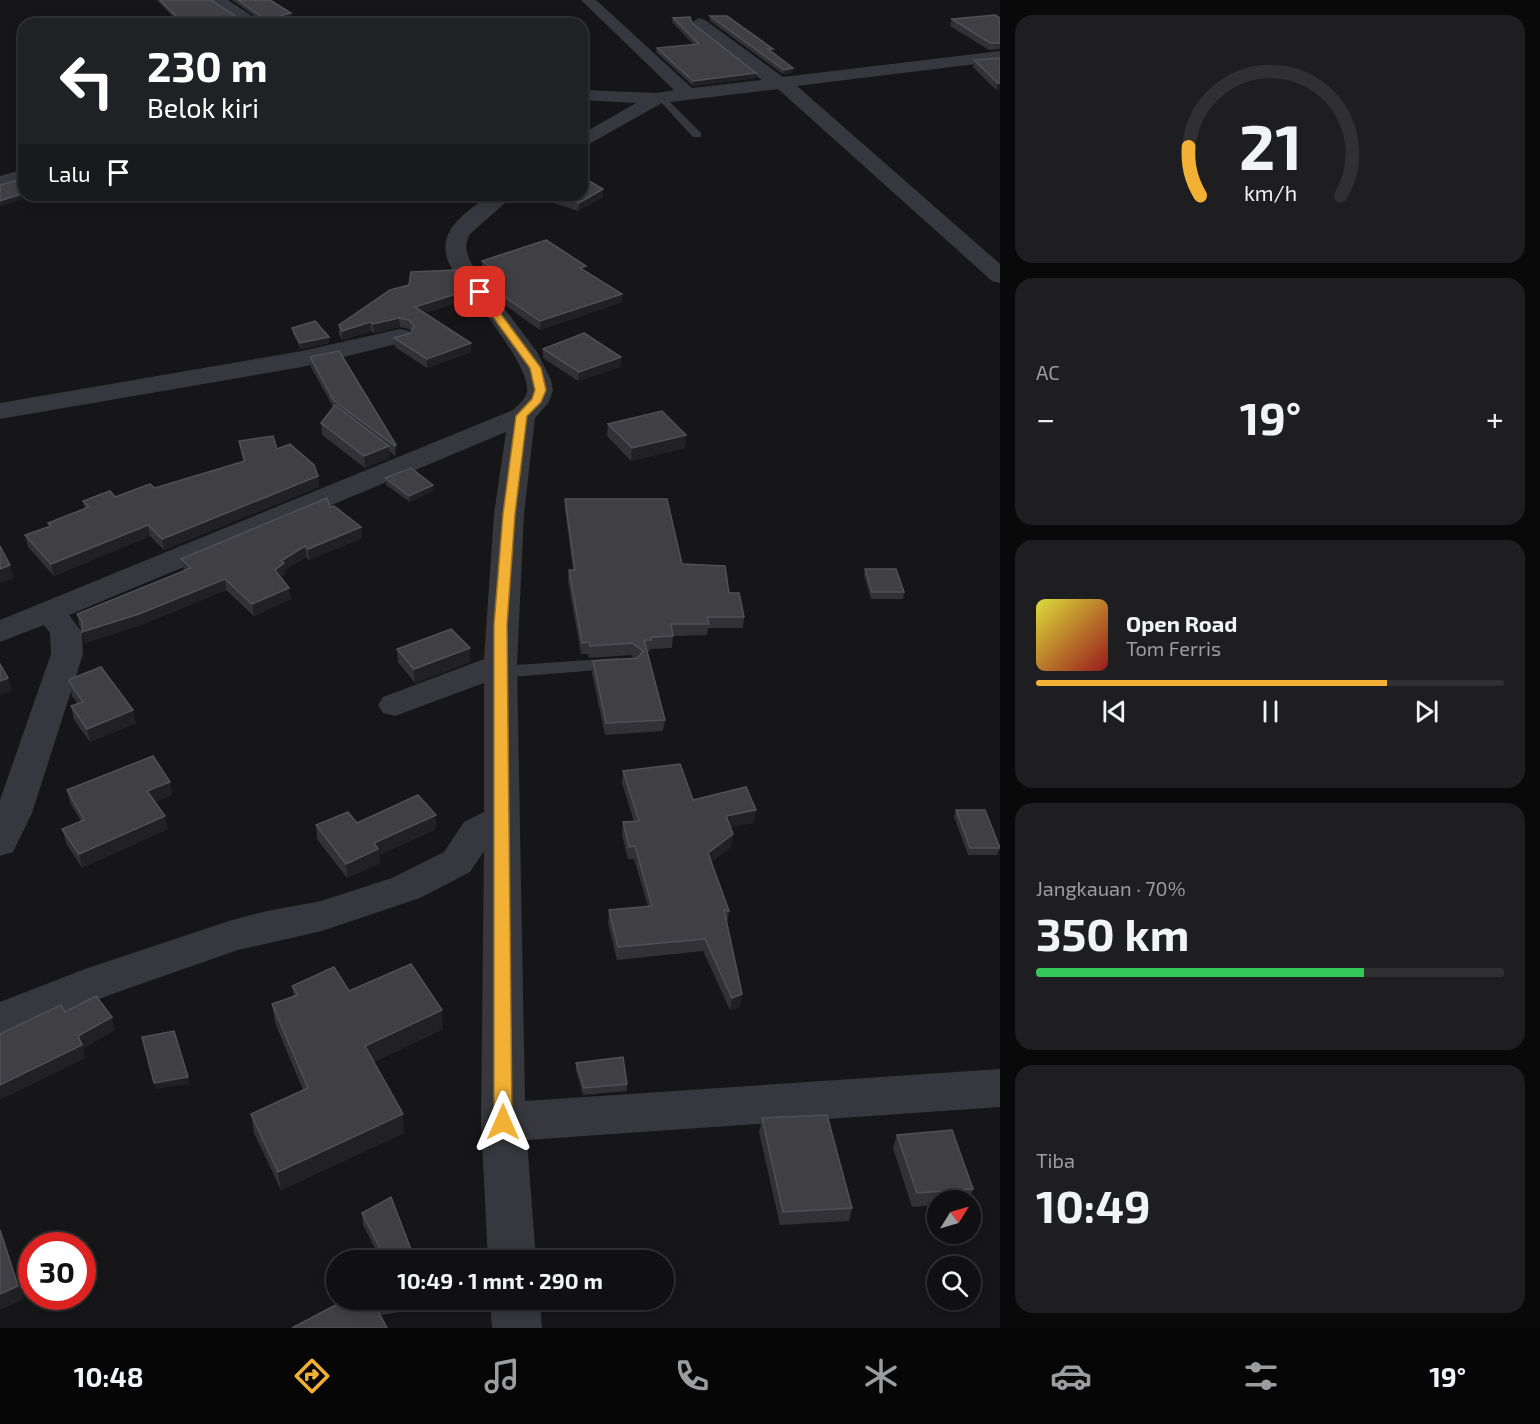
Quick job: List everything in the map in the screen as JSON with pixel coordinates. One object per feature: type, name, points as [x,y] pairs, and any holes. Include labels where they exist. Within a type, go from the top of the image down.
[{"type":"street","points":[[588,1],[687,93]]},
{"type":"street","points":[[224,4],[249,4]]},
{"type":"street","points":[[224,4],[246,18]]},
{"type":"street","points":[[699,23],[779,83],[1000,276]]},
{"type":"street","points":[[588,95],[660,98],[1000,56]]},
{"type":"street","points":[[588,139],[660,98]]},
{"type":"street","points":[[0,183],[18,177]]},
{"type":"street","points":[[0,632],[522,416],[537,400],[540,390],[535,368],[466,273],[454,252],[454,240],[468,223],[496,201]]},
{"type":"street","points":[[0,411],[302,359],[400,336]]},
{"type":"street","points":[[512,1250],[503,1122],[503,819],[500,668],[509,514],[522,416]]},
{"type":"street","points":[[0,842],[14,813],[67,654],[66,632],[50,612]]},
{"type":"street","points":[[395,705],[500,668]]},
{"type":"street","points":[[0,1020],[100,981],[232,936],[267,926],[322,916],[406,888],[443,872],[458,862],[477,832],[503,819]]},
{"type":"street","points":[[503,1122],[1000,1088]]},
{"type":"street","points":[[516,1310],[517,1328]]},
{"type":"lane","points":[[660,98],[697,135]]},
{"type":"lane","points":[[500,668],[631,663]]},
{"type":"building","points":[[160,0],[211,0],[238,18],[178,18]]},
{"type":"building","points":[[238,0],[270,0],[291,13],[263,18]]},
{"type":"building","points":[[995,15],[1000,18],[1000,43],[990,43],[952,19]]},
{"type":"building","points":[[710,16],[727,16],[773,49],[768,49],[793,68],[784,70]]},
{"type":"building","points":[[690,17],[692,23],[756,73],[693,81],[657,48],[699,44],[673,18]]},
{"type":"building","points":[[1000,58],[1000,83],[974,60]]},
{"type":"building","points":[[588,180],[603,189],[588,198]]},
{"type":"building","points":[[18,182],[18,195],[0,201],[0,185]]},
{"type":"building","points":[[546,240],[586,266],[580,268],[622,294],[540,321],[505,297],[484,269],[493,269],[482,261]]},
{"type":"building","points":[[456,270],[471,289],[415,307],[471,343],[427,359],[394,338],[411,333],[414,326],[409,320],[399,318],[373,324],[370,322],[342,331],[339,325],[390,290],[409,285],[411,272]]},
{"type":"building","points":[[315,321],[329,337],[300,343],[292,328]]},
{"type":"building","points":[[584,333],[621,357],[579,372],[543,349]]},
{"type":"building","points":[[339,351],[395,446],[334,401],[310,357]]},
{"type":"building","points":[[335,405],[389,446],[364,456],[321,423]]},
{"type":"building","points":[[662,411],[686,435],[632,448],[608,424]]},
{"type":"building","points":[[273,436],[277,449],[290,444],[314,465],[318,476],[162,539],[148,525],[51,564],[25,535],[51,526],[48,523],[89,507],[83,501],[110,491],[115,497],[150,484],[155,488],[245,461],[239,441]]},
{"type":"building","points":[[411,468],[433,485],[409,496],[385,478]]},
{"type":"building","points":[[327,498],[330,507],[334,506],[361,527],[308,549],[305,546],[281,561],[284,563],[275,570],[289,588],[252,604],[225,579],[139,614],[82,632],[82,621],[77,614],[191,568],[181,559]]},
{"type":"building","points":[[565,499],[667,499],[682,564],[725,566],[729,593],[739,593],[744,617],[707,617],[709,624],[671,624],[673,636],[651,637],[651,640],[644,640],[665,720],[606,723],[593,661],[638,658],[643,651],[632,643],[590,646],[589,642],[582,643],[569,570],[575,570]]},
{"type":"building","points":[[0,546],[10,565],[0,569]]},
{"type":"building","points":[[865,569],[896,569],[904,592],[872,592]]},
{"type":"building","points":[[451,629],[470,648],[414,669],[397,649]]},
{"type":"building","points":[[0,664],[8,678],[0,681]]},
{"type":"building","points":[[101,667],[133,710],[87,729],[71,706],[83,702],[69,682],[70,679]]},
{"type":"building","points":[[153,756],[170,782],[147,791],[165,816],[79,854],[62,829],[84,820],[67,790]]},
{"type":"building","points":[[680,764],[693,800],[746,787],[756,810],[726,816],[733,834],[708,853],[729,911],[724,910],[742,994],[732,998],[705,939],[618,947],[609,910],[652,906],[635,846],[629,847],[623,822],[639,821],[623,771]]},
{"type":"building","points":[[418,795],[436,815],[374,843],[378,849],[346,864],[316,825],[348,812],[357,823]]},
{"type":"building","points":[[956,810],[985,810],[1000,848],[970,848]]},
{"type":"building","points":[[411,964],[442,1010],[365,1046],[403,1114],[278,1172],[251,1114],[308,1088],[272,1004],[298,995],[292,986],[334,967],[349,991]]},
{"type":"building","points":[[96,996],[112,1017],[78,1036],[82,1045],[0,1085],[0,1034],[61,1005],[65,1012]]},
{"type":"building","points":[[174,1031],[188,1077],[154,1083],[142,1037]]},
{"type":"building","points":[[623,1057],[627,1084],[584,1088],[576,1063]]},
{"type":"building","points":[[827,1115],[852,1208],[783,1212],[762,1118]]},
{"type":"building","points":[[952,1130],[973,1189],[927,1190],[927,1192],[917,1193],[897,1135]]},
{"type":"building","points":[[391,1197],[411,1250],[381,1250],[362,1213]]},
{"type":"building","points":[[0,1230],[18,1286],[0,1294]]},
{"type":"building","points":[[326,1310],[378,1310],[387,1328],[292,1328]]},
{"type":"route","points":[[480,292],[535,368],[540,390],[537,400],[522,416],[509,514],[501,625],[503,1122]]}]
